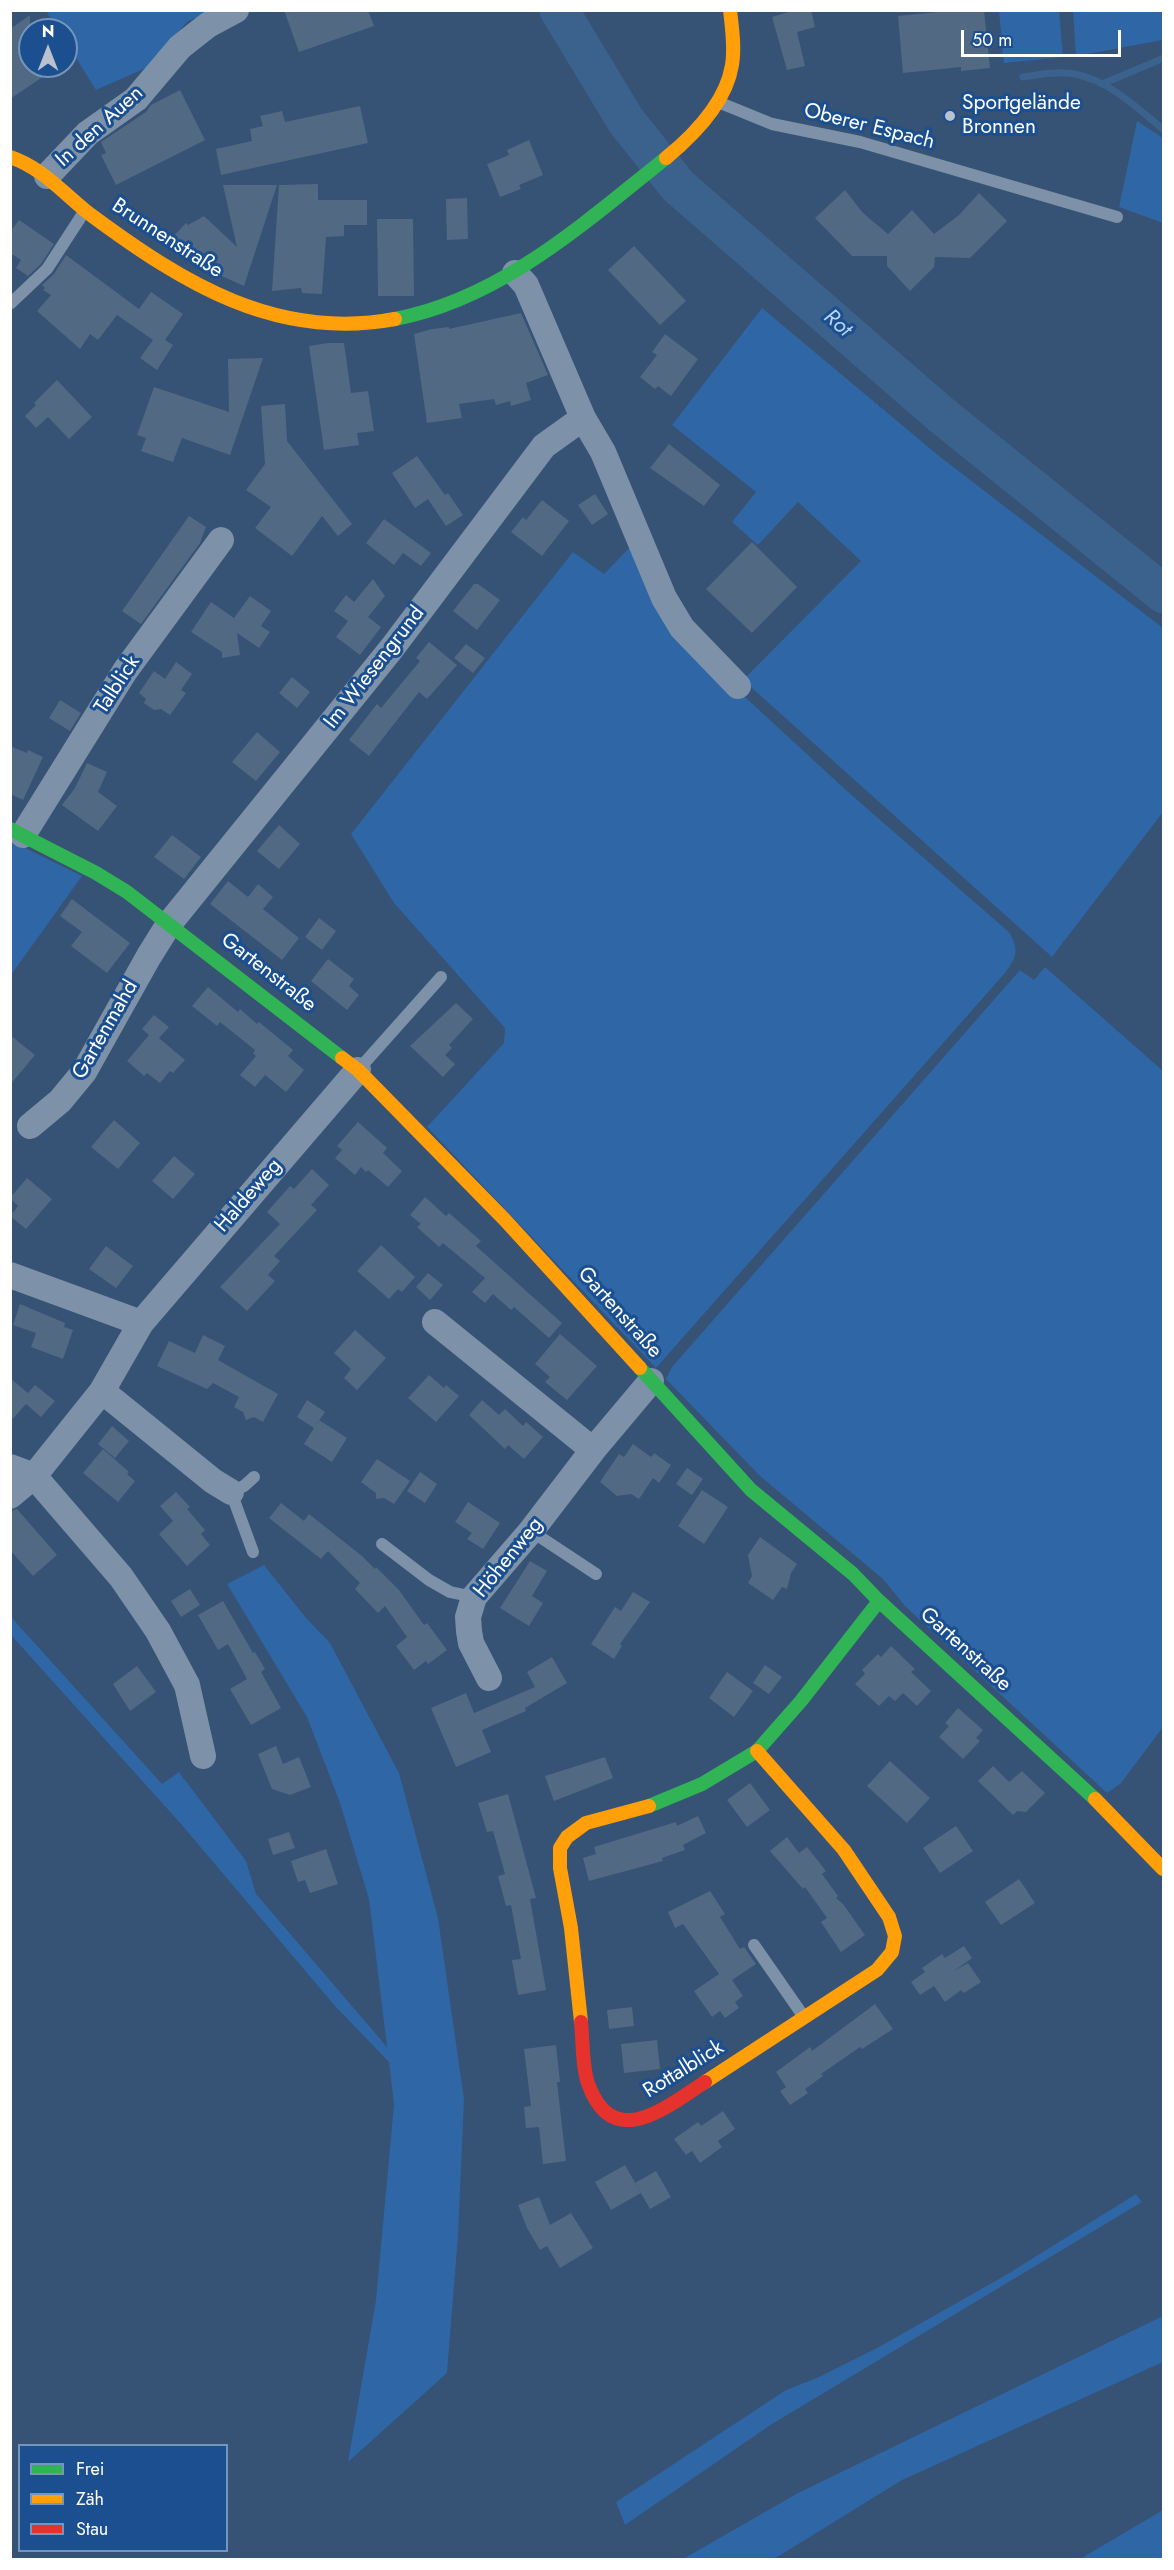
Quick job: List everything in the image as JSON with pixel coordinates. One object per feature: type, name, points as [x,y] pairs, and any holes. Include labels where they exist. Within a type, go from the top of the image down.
[{"type":"street","name":"In den Auen","points":[[47,176],[88,133],[136,99],[180,47],[208,25],[236,10]]},
{"type":"street","name":"Brunnenstraße","points":[[10,157],[30,164],[86,210],[186,281],[224,301],[262,314],[295,321],[349,326],[374,325],[416,316],[455,303],[515,273],[692,137],[718,102],[731,69],[733,42],[730,10]]},
{"type":"street","points":[[515,273],[526,285],[583,418],[603,452],[664,598],[682,628],[738,686]]},
{"type":"street","name":"Im Wiesengrund","points":[[169,924],[392,648],[544,446],[583,418]]},
{"type":"street","name":"Talblick","points":[[17,832],[125,671],[221,540]]},
{"type":"street","name":"Gartenstraße","points":[[17,832],[96,873],[169,924],[358,1070],[506,1220],[751,1490],[853,1574],[879,1601],[1105,1809],[1163,1869]]},
{"type":"street","name":"Gartenmahd","points":[[30,1126],[60,1101],[84,1072],[148,956],[169,924]]},
{"type":"street","name":"Haldeweg","points":[[10,1496],[22,1472],[102,1391],[141,1323],[358,1070]]},
{"type":"street","points":[[10,1275],[141,1323]]},
{"type":"street","points":[[435,1322],[592,1450]]},
{"type":"street","name":"Höhenweg","points":[[489,1678],[470,1637],[468,1617],[474,1597],[531,1532],[592,1450],[651,1381]]},
{"type":"street","points":[[102,1391],[213,1481],[231,1492]]},
{"type":"street","points":[[22,1472],[121,1577],[158,1631],[187,1685],[203,1756]]},
{"type":"street","name":"Rottalblick","points":[[757,1751],[844,1850],[889,1917],[895,1936],[892,1952],[877,1970],[656,2115],[635,2122],[612,2118],[601,2108],[588,2085],[571,1928],[560,1868],[560,1848],[573,1831],[586,1823],[658,1803],[693,1788],[757,1751],[801,1701],[879,1601]]},
{"type":"lane","name":"Oberer Espach","points":[[718,102],[772,124],[860,142],[1117,217]]},
{"type":"lane","points":[[10,304],[47,269],[86,210]]},
{"type":"lane","points":[[358,1070],[441,977]]},
{"type":"lane","points":[[254,1477],[244,1486],[231,1492],[254,1552]]},
{"type":"lane","points":[[531,1532],[596,1574]]},
{"type":"lane","points":[[382,1544],[429,1581],[450,1592],[474,1597]]},
{"type":"lane","points":[[754,1945],[804,2018]]},
{"type":"shaded area","points":[[46,11],[212,11],[188,21],[146,68],[96,90],[78,61],[78,18],[50,18]]},
{"type":"shaded area","points":[[999,11],[1059,11],[1063,57],[1004,63]]},
{"type":"shaded area","points":[[1073,11],[1163,11],[1163,40],[1076,56]]},
{"type":"shaded area","points":[[1137,121],[1163,138],[1163,223],[1119,207]]},
{"type":"shaded area","points":[[762,308],[939,456],[1163,628],[1163,812],[1052,957],[743,680],[861,561],[798,502],[758,545],[732,522],[756,492],[672,425]]},
{"type":"shaded area","points":[[633,544],[732,685],[847,791],[1010,933],[1016,950],[1005,973],[656,1368],[427,1127],[504,1043],[505,1028],[394,903],[351,834],[573,552],[604,574]]},
{"type":"shaded area","points":[[11,841],[82,876],[11,975]]},
{"type":"shaded area","points":[[1045,967],[1163,1071],[1163,1727],[1121,1783],[1107,1793],[905,1606],[883,1579],[760,1476],[666,1379],[672,1367],[1020,970],[1034,980]]},
{"type":"shaded area","points":[[264,1565],[306,1618],[330,1643],[399,1773],[438,1918],[464,2099],[458,2236],[447,2373],[348,2462],[376,2300],[394,2104],[389,2062],[335,2006],[181,1824],[11,1635],[11,1617],[162,1784],[179,1772],[246,1861],[256,1894],[387,2047],[369,1899],[340,1803],[307,1717],[227,1584]]},
{"type":"shaded area","points":[[1136,2194],[1142,2202],[772,2424],[625,2525],[616,2502],[786,2390],[819,2377],[877,2348],[1006,2275]]},
{"type":"shaded area","points":[[1163,2316],[1163,2362],[902,2480],[774,2559],[683,2559],[798,2493]]},
{"type":"shaded area","points":[[1163,2510],[1163,2559],[1080,2559]]},
{"type":"building","points":[[284,10],[368,10],[374,26],[299,52]]},
{"type":"building","points":[[795,10],[811,10],[815,27],[797,32],[805,66],[787,70],[772,17]]},
{"type":"building","points":[[958,10],[984,10],[990,68],[961,71],[961,67],[903,73],[898,16]]},
{"type":"building","points":[[18,23],[18,78],[41,78],[10,99],[10,29]]},
{"type":"building","points":[[180,90],[205,140],[116,185],[101,155],[106,153],[101,142],[146,112],[151,105]]},
{"type":"building","points":[[360,106],[368,143],[221,175],[216,149],[252,141],[250,129],[263,126],[260,116],[282,111],[285,122]]},
{"type":"building","points":[[529,140],[543,175],[519,185],[521,189],[500,197],[487,164],[509,155],[507,150]]},
{"type":"building","points":[[318,184],[318,200],[367,200],[367,225],[344,225],[344,236],[326,237],[322,294],[302,293],[301,288],[272,291],[279,185]]},
{"type":"building","points":[[223,185],[277,185],[244,286],[215,273],[167,243],[186,223],[188,225],[204,216],[237,247]]},
{"type":"building","points":[[845,190],[863,213],[888,234],[912,210],[934,234],[959,215],[979,193],[1007,221],[970,258],[935,257],[934,267],[910,291],[887,266],[887,256],[852,256],[815,218]]},
{"type":"building","points":[[467,198],[468,239],[447,240],[446,199]]},
{"type":"building","points":[[377,219],[413,219],[414,296],[378,296]]},
{"type":"building","points":[[19,220],[54,244],[41,264],[28,276],[16,268],[21,260],[10,253],[10,232]]},
{"type":"building","points":[[634,246],[686,301],[660,325],[608,270]]},
{"type":"building","points":[[66,255],[139,309],[151,292],[183,314],[165,340],[173,345],[157,370],[140,358],[153,340],[117,315],[98,340],[90,334],[80,349],[37,311],[51,295],[43,290],[45,288],[42,285],[54,274]]},
{"type":"building","points":[[521,313],[548,375],[526,383],[531,400],[511,406],[510,401],[496,405],[494,399],[459,404],[462,418],[427,423],[414,334],[432,329],[449,327],[449,329]]},
{"type":"building","points":[[665,334],[698,359],[671,396],[658,386],[655,389],[640,377],[657,355],[652,352]]},
{"type":"building","points":[[344,343],[351,393],[368,391],[374,431],[357,433],[359,445],[324,450],[309,346]]},
{"type":"building","points":[[263,358],[230,455],[182,438],[173,462],[141,451],[146,438],[137,435],[154,387],[229,412],[228,359]]},
{"type":"building","points":[[57,380],[92,417],[69,439],[48,417],[36,428],[25,416],[36,405],[34,403]]},
{"type":"building","points":[[285,404],[287,441],[352,524],[338,536],[322,516],[292,556],[255,528],[271,507],[246,490],[265,464],[261,406]]},
{"type":"building","points":[[669,444],[720,485],[704,506],[650,468]]},
{"type":"building","points":[[417,456],[445,495],[448,493],[463,515],[446,526],[428,499],[415,508],[392,473]]},
{"type":"building","points":[[595,494],[608,514],[592,525],[578,505]]},
{"type":"building","points":[[542,500],[569,521],[542,556],[511,532],[523,517],[526,520]]},
{"type":"building","points":[[189,516],[206,527],[200,543],[141,624],[122,611]]},
{"type":"building","points":[[384,519],[431,553],[421,566],[403,553],[394,565],[366,543]]},
{"type":"building","points":[[752,542],[797,587],[752,633],[706,589]]},
{"type":"building","points":[[373,579],[385,596],[368,617],[381,627],[360,655],[336,637],[348,621],[334,611],[346,595],[354,602]]},
{"type":"building","points":[[474,584],[478,584],[500,600],[477,630],[453,611]]},
{"type":"building","points":[[250,596],[271,611],[261,626],[270,632],[259,648],[237,633],[240,655],[222,658],[222,652],[191,632],[211,602],[234,618]]},
{"type":"building","points":[[429,642],[457,665],[427,699],[419,692],[369,756],[349,740],[377,704],[381,708],[420,661],[416,658]]},
{"type":"building","points":[[466,644],[485,658],[473,673],[454,658]]},
{"type":"building","points":[[176,662],[192,674],[181,690],[186,693],[170,715],[161,709],[154,710],[144,703],[146,699],[139,693],[154,671],[165,679]]},
{"type":"building","points":[[292,677],[310,692],[297,708],[279,693]]},
{"type":"building","points":[[60,700],[81,713],[70,731],[49,718]]},
{"type":"building","points":[[257,732],[280,752],[256,781],[232,762]]},
{"type":"building","points":[[10,746],[27,753],[28,750],[43,757],[23,800],[10,794]]},
{"type":"building","points":[[87,763],[107,772],[98,792],[117,806],[98,831],[62,805],[75,788]]},
{"type":"building","points":[[279,825],[300,844],[279,869],[257,851]]},
{"type":"building","points":[[172,835],[201,857],[184,879],[154,857]]},
{"type":"building","points":[[228,881],[248,897],[258,884],[273,897],[263,909],[299,938],[282,960],[210,904]]},
{"type":"building","points":[[72,899],[130,943],[107,973],[71,946],[82,932],[60,916]]},
{"type":"building","points":[[319,918],[336,931],[322,950],[305,937]]},
{"type":"building","points":[[328,959],[354,979],[349,986],[359,995],[347,1010],[311,981]]},
{"type":"building","points":[[208,987],[238,1012],[240,1009],[257,1024],[259,1022],[293,1050],[288,1056],[304,1070],[286,1092],[265,1075],[255,1087],[240,1075],[256,1056],[253,1053],[255,1050],[220,1022],[217,1026],[192,1006]]},
{"type":"building","points":[[456,1003],[473,1019],[449,1045],[452,1048],[445,1055],[455,1064],[443,1077],[410,1046]]},
{"type":"building","points":[[154,1015],[169,1027],[159,1038],[185,1060],[173,1073],[170,1071],[160,1083],[147,1073],[144,1076],[127,1061],[149,1035],[142,1029]]},
{"type":"building","points":[[10,1035],[35,1055],[10,1085]]},
{"type":"building","points":[[114,1120],[140,1143],[118,1169],[91,1147]]},
{"type":"building","points":[[358,1122],[387,1148],[383,1153],[402,1171],[388,1187],[361,1167],[355,1175],[335,1158],[342,1150],[337,1146]]},
{"type":"building","points":[[174,1156],[195,1174],[173,1199],[152,1181]]},
{"type":"building","points":[[312,1169],[329,1185],[311,1205],[317,1210],[274,1256],[280,1261],[268,1275],[275,1281],[247,1311],[220,1287],[280,1224],[267,1212],[290,1186],[294,1189]]},
{"type":"building","points":[[27,1178],[52,1199],[26,1229],[10,1216],[18,1206],[10,1198]]},
{"type":"building","points":[[425,1197],[446,1216],[449,1213],[481,1241],[476,1246],[562,1323],[549,1338],[514,1307],[511,1310],[493,1294],[485,1303],[472,1292],[485,1278],[443,1243],[439,1247],[417,1227],[421,1224],[410,1215]]},
{"type":"building","points":[[381,1245],[415,1277],[402,1292],[398,1289],[389,1299],[357,1271]]},
{"type":"building","points":[[106,1246],[133,1266],[116,1288],[89,1269]]},
{"type":"building","points":[[428,1273],[443,1285],[430,1300],[416,1287]]},
{"type":"building","points":[[20,1304],[65,1323],[64,1327],[73,1330],[63,1359],[31,1347],[36,1333],[13,1325]]},
{"type":"building","points":[[355,1330],[386,1358],[357,1390],[344,1378],[351,1369],[334,1353]]},
{"type":"building","points":[[560,1334],[597,1366],[567,1400],[545,1382],[550,1377],[535,1364]]},
{"type":"building","points":[[203,1335],[225,1346],[218,1360],[278,1394],[263,1422],[254,1417],[246,1420],[243,1412],[234,1407],[239,1397],[213,1383],[207,1389],[157,1366],[169,1341],[195,1353]]},
{"type":"building","points":[[429,1375],[444,1388],[446,1385],[459,1396],[436,1422],[408,1398]]},
{"type":"building","points":[[10,1378],[28,1393],[35,1385],[55,1401],[41,1417],[26,1404],[10,1422]]},
{"type":"building","points":[[307,1400],[325,1412],[314,1428],[297,1417]]},
{"type":"building","points":[[482,1400],[499,1415],[505,1409],[523,1426],[526,1422],[543,1437],[524,1459],[508,1445],[505,1449],[469,1415]]},
{"type":"building","points":[[319,1420],[347,1438],[332,1462],[304,1444]]},
{"type":"building","points":[[112,1426],[129,1441],[115,1458],[98,1444]]},
{"type":"building","points":[[633,1444],[651,1457],[654,1453],[671,1465],[659,1483],[653,1478],[639,1499],[631,1494],[617,1496],[600,1482],[619,1454],[624,1457]]},
{"type":"building","points":[[103,1449],[129,1472],[127,1474],[135,1481],[118,1502],[83,1473]]},
{"type":"building","points":[[377,1459],[410,1481],[394,1504],[384,1498],[376,1499],[376,1493],[361,1482]]},
{"type":"building","points":[[687,1468],[703,1479],[692,1495],[676,1484]]},
{"type":"building","points":[[420,1472],[437,1484],[425,1503],[407,1491]]},
{"type":"building","points":[[702,1490],[728,1507],[704,1544],[678,1526]]},
{"type":"building","points":[[176,1492],[190,1507],[187,1509],[205,1530],[201,1534],[210,1545],[187,1566],[159,1534],[173,1521],[160,1506]]},
{"type":"building","points":[[468,1502],[500,1523],[483,1549],[467,1539],[472,1533],[455,1522]]},
{"type":"building","points":[[281,1503],[304,1521],[309,1514],[375,1569],[376,1567],[399,1590],[424,1625],[427,1623],[447,1650],[428,1664],[426,1661],[414,1670],[396,1646],[407,1637],[385,1606],[378,1613],[355,1589],[360,1583],[328,1551],[321,1559],[269,1518]]},
{"type":"building","points":[[17,1509],[57,1555],[33,1576],[10,1550],[10,1511]]},
{"type":"building","points":[[760,1537],[797,1564],[791,1573],[787,1589],[782,1587],[773,1600],[748,1583],[752,1576],[748,1555]]},
{"type":"building","points":[[530,1561],[547,1571],[532,1596],[543,1603],[529,1626],[500,1608]]},
{"type":"building","points":[[190,1589],[200,1605],[181,1617],[171,1601]]},
{"type":"building","points":[[633,1592],[650,1602],[620,1644],[622,1646],[614,1659],[591,1644],[615,1607],[621,1611]]},
{"type":"building","points":[[223,1601],[253,1653],[255,1652],[265,1669],[261,1672],[281,1708],[251,1725],[230,1689],[247,1679],[228,1644],[218,1650],[198,1615]]},
{"type":"building","points":[[891,1646],[915,1669],[911,1672],[931,1691],[917,1706],[903,1693],[895,1701],[889,1696],[879,1706],[855,1684],[865,1674],[862,1670],[878,1654],[881,1657]]},
{"type":"building","points":[[552,1657],[567,1683],[525,1708],[526,1711],[482,1730],[491,1752],[456,1767],[431,1708],[466,1693],[474,1713],[535,1687],[527,1672]]},
{"type":"building","points":[[765,1665],[782,1677],[769,1694],[753,1683]]},
{"type":"building","points":[[137,1666],[156,1692],[130,1711],[113,1684]]},
{"type":"building","points":[[727,1672],[753,1691],[734,1717],[709,1698]]},
{"type":"building","points":[[958,1708],[983,1730],[976,1738],[980,1741],[963,1759],[939,1737],[949,1726],[945,1723]]},
{"type":"building","points":[[276,1746],[283,1764],[299,1757],[311,1787],[290,1795],[272,1789],[258,1754]]},
{"type":"building","points":[[605,1757],[613,1778],[554,1801],[545,1776]]},
{"type":"building","points":[[890,1761],[930,1798],[907,1823],[867,1786]]},
{"type":"building","points":[[993,1766],[1009,1782],[1022,1771],[1045,1793],[1026,1812],[1017,1811],[1013,1815],[978,1781]]},
{"type":"building","points":[[750,1783],[770,1810],[747,1827],[727,1800]]},
{"type":"building","points":[[508,1794],[536,1898],[530,1899],[546,1990],[518,1995],[512,1960],[521,1959],[511,1905],[506,1906],[498,1876],[505,1874],[493,1831],[487,1832],[478,1803]]},
{"type":"building","points":[[698,1816],[706,1833],[683,1845],[685,1850],[662,1858],[663,1861],[589,1881],[583,1858],[596,1854],[594,1847],[676,1822],[677,1826]]},
{"type":"building","points":[[956,1826],[973,1851],[940,1873],[923,1848]]},
{"type":"building","points":[[289,1832],[295,1848],[273,1855],[268,1839]]},
{"type":"building","points":[[787,1837],[799,1853],[807,1847],[826,1871],[822,1874],[838,1896],[836,1898],[843,1904],[865,1935],[841,1952],[821,1922],[827,1918],[805,1887],[803,1889],[770,1851]]},
{"type":"building","points":[[326,1849],[338,1884],[310,1893],[305,1880],[298,1882],[291,1861]]},
{"type":"building","points":[[1019,1879],[1035,1903],[1001,1925],[985,1902]]},
{"type":"building","points":[[710,1891],[725,1914],[720,1917],[740,1949],[744,1947],[756,1964],[732,1980],[743,1996],[735,2002],[739,2008],[725,2018],[720,2011],[712,2017],[694,1991],[719,1974],[683,1924],[675,1928],[668,1912]]},
{"type":"building","points":[[964,1946],[972,1958],[954,1971],[968,1963],[981,1982],[964,1993],[961,1990],[945,2002],[934,1986],[920,1995],[911,1982],[925,1972],[922,1968],[942,1954],[945,1958]]},
{"type":"building","points":[[875,2004],[893,2029],[862,2049],[860,2047],[821,2074],[823,2076],[805,2089],[808,2093],[790,2105],[780,2091],[786,2087],[776,2072],[810,2047],[812,2051]]},
{"type":"building","points":[[632,2007],[634,2026],[609,2029],[607,2010]]},
{"type":"building","points":[[657,2040],[660,2069],[624,2073],[621,2044]]},
{"type":"building","points":[[556,2045],[560,2082],[557,2082],[566,2161],[543,2164],[539,2127],[526,2128],[524,2107],[531,2106],[524,2049]]},
{"type":"building","points":[[723,2111],[735,2129],[718,2141],[722,2147],[700,2163],[692,2151],[686,2155],[674,2139],[698,2122],[701,2126]]},
{"type":"building","points":[[625,2165],[641,2193],[611,2210],[595,2182]]},
{"type":"building","points":[[656,2171],[671,2197],[650,2209],[635,2183]]},
{"type":"building","points":[[539,2197],[550,2225],[571,2213],[593,2248],[560,2268],[547,2246],[540,2250],[527,2228],[518,2205]]},
{"type":"waterway","name":"Rot","points":[[559,10],[626,121],[678,186],[939,413],[1164,594]]},
{"type":"waterway","points":[[1102,84],[1164,58]]},
{"type":"waterway","points":[[1023,77],[1047,73],[1086,77],[1114,91],[1164,130]]},
{"type":"traffic: fast","points":[[395,319],[434,309],[471,295],[506,276],[572,232],[666,158]]},
{"type":"traffic: fast","points":[[10,829],[96,873],[127,892],[342,1058]]},
{"type":"traffic: fast","points":[[640,1368],[751,1490],[853,1574],[879,1601],[1095,1799]]},
{"type":"traffic: fast","points":[[649,1806],[702,1784],[757,1751],[801,1701],[879,1601]]},
{"type":"traffic: slow","points":[[666,158],[707,117],[729,79],[733,58],[730,10]]},
{"type":"traffic: slow","points":[[10,157],[43,175],[91,215],[161,263],[196,284],[233,301],[271,314],[310,322],[352,324],[395,319]]},
{"type":"traffic: slow","points":[[342,1058],[358,1070],[505,1220],[640,1368]]},
{"type":"traffic: slow","points":[[705,2082],[877,1970],[892,1952],[895,1936],[889,1917],[844,1850],[757,1751]]},
{"type":"traffic: slow","points":[[1095,1799],[1163,1869]]},
{"type":"traffic: slow","points":[[581,2022],[571,1928],[560,1868],[560,1848],[567,1837],[586,1823],[649,1806]]},
{"type":"traffic: jam","points":[[581,2022],[584,2063],[589,2086],[600,2106],[612,2117],[627,2120],[642,2118],[675,2102],[705,2082]]},
{"type":"place","name":"Sportgelände Bronnen","points":[[950,116]]}]
